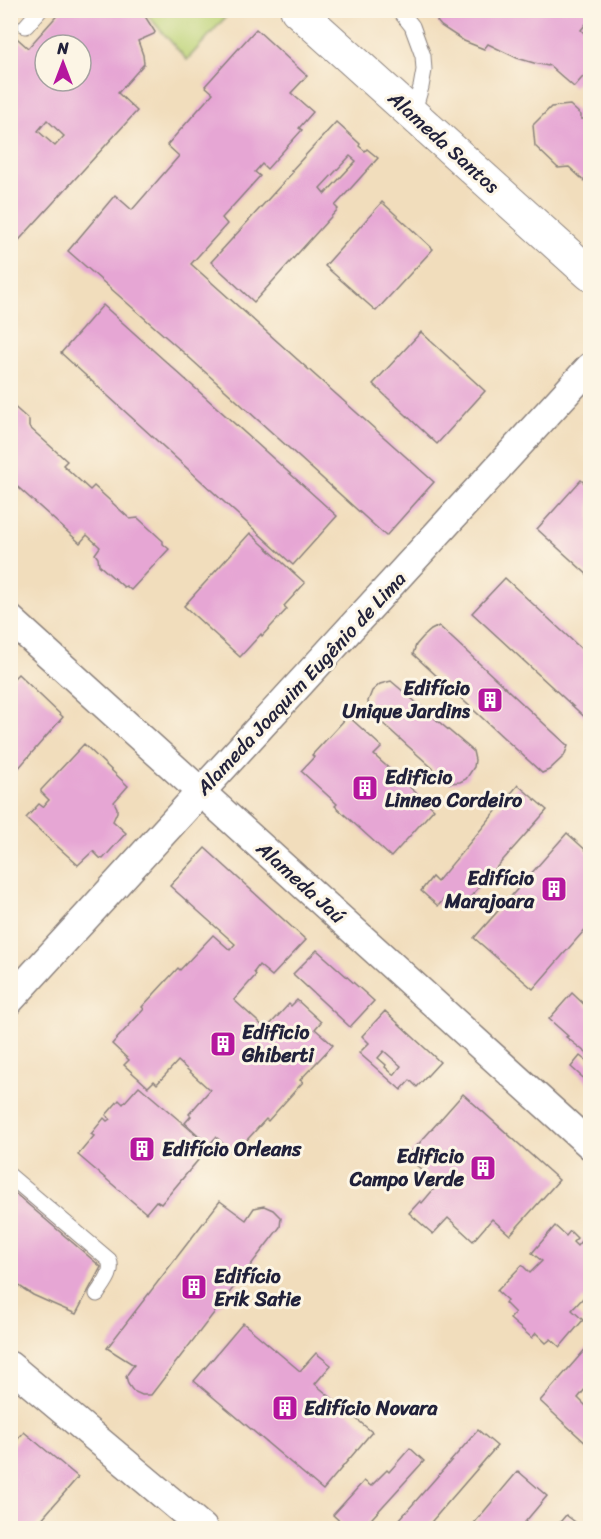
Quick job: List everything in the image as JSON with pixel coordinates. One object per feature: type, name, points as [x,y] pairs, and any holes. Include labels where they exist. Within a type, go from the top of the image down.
[{"type":"street","name":"Alameda Santos","points":[[303,12],[591,274]]},
{"type":"street","name":"Alameda Joaquim Eugênio de Lima","points":[[10,1000],[591,367]]},
{"type":"street","name":"Alameda Jaú","points":[[10,619],[591,1145]]},
{"type":"street","points":[[10,1366],[203,1528]]},
{"type":"lane","points":[[26,26],[40,10]]},
{"type":"lane","points":[[399,10],[412,26],[423,56],[424,70],[413,114]]},
{"type":"lane","points":[[10,1176],[109,1260],[110,1274],[97,1294]]},
{"type":"green space","points":[[144,11],[231,11],[187,60]]},
{"type":"building","points":[[62,10],[141,10],[155,32],[138,41],[144,64],[118,93],[137,111],[10,250],[10,32],[28,48],[33,42],[33,93],[93,93],[93,33],[41,33]],"holes":[[[47,120],[64,136],[55,146],[38,131]]]},
{"type":"building","points":[[430,10],[590,10],[590,19],[581,30],[590,39],[590,69],[574,87],[549,65],[517,58],[488,44],[484,49],[464,41],[441,26],[437,21],[438,18]]},
{"type":"building","points":[[256,29],[307,76],[291,93],[313,112],[299,128],[302,130],[267,169],[262,164],[255,172],[260,176],[222,218],[227,224],[191,264],[434,482],[386,536],[68,251],[115,195],[132,210],[179,156],[167,145],[213,93],[205,86]]},
{"type":"building","points":[[570,105],[581,115],[581,119],[590,125],[590,186],[569,167],[558,168],[535,146],[533,125],[551,107]]},
{"type":"building","points":[[336,122],[360,144],[359,146],[378,158],[335,206],[338,209],[254,302],[211,262],[293,172],[291,171]],"holes":[[[350,156],[356,161],[325,194],[320,188]]]},
{"type":"building","points":[[382,202],[433,249],[376,311],[325,266]]},
{"type":"building","points":[[103,305],[337,516],[293,565],[61,353]]},
{"type":"building","points":[[421,332],[485,391],[437,444],[373,384]]},
{"type":"building","points":[[10,403],[29,420],[29,427],[67,461],[63,465],[90,490],[94,486],[130,519],[138,518],[169,549],[131,590],[124,587],[99,565],[95,554],[100,547],[87,535],[80,543],[10,480],[15,472],[10,467]]},
{"type":"building","points":[[581,480],[590,488],[590,577],[537,529]]},
{"type":"building","points":[[250,533],[305,583],[284,606],[287,609],[240,657],[184,606]]},
{"type":"building","points":[[505,578],[590,657],[590,722],[472,613]]},
{"type":"building","name":"Edifício Unique Jardins","points":[[439,626],[568,746],[564,756],[549,770],[542,773],[413,654],[416,645],[423,637]]},
{"type":"building","points":[[18,674],[63,717],[10,778],[10,682]]},
{"type":"building","points":[[391,681],[473,751],[474,767],[466,779],[449,783],[369,711],[368,701],[372,691],[380,684]]},
{"type":"building","name":"Edificio Linneo Cordeiro","points":[[348,716],[382,747],[374,755],[434,809],[391,857],[335,806],[337,804],[301,771],[314,757],[312,755]]},
{"type":"building","points":[[84,744],[128,786],[114,802],[117,812],[113,821],[126,833],[103,859],[93,851],[78,865],[26,818],[39,804],[43,807],[49,800],[41,790]]},
{"type":"building","points":[[518,785],[547,810],[458,911],[444,899],[438,906],[421,891],[432,877],[437,882]]},
{"type":"building","name":"Edifício Marajoara","points":[[567,833],[590,854],[590,924],[533,989],[474,938]]},
{"type":"building","name":"Edificio Ghiberti","points":[[205,848],[306,940],[272,976],[259,965],[254,972],[256,975],[234,1000],[266,1029],[289,1004],[291,1006],[297,1000],[321,1022],[315,1029],[333,1045],[300,1080],[303,1082],[268,1121],[266,1119],[234,1154],[216,1137],[209,1145],[185,1123],[191,1116],[189,1114],[210,1090],[178,1061],[157,1084],[154,1081],[148,1087],[124,1065],[129,1060],[112,1044],[178,968],[180,970],[213,935],[230,950],[235,944],[170,886]]},
{"type":"building","points":[[317,950],[374,1001],[350,1027],[293,974]]},
{"type":"building","points":[[572,993],[590,1010],[590,1056],[566,1037],[568,1036],[549,1019]]},
{"type":"building","points":[[385,1011],[440,1062],[417,1087],[410,1080],[401,1090],[359,1053],[369,1043],[362,1036]],"holes":[[[384,1051],[401,1066],[394,1075],[378,1058]]]},
{"type":"building","points":[[580,1056],[590,1064],[590,1084],[571,1067]]},
{"type":"building","name":"Edifício Orleans","points":[[139,1086],[206,1143],[195,1156],[199,1159],[161,1204],[156,1201],[146,1213],[78,1155],[94,1136],[91,1134],[104,1118],[107,1121],[110,1119],[106,1115],[119,1100],[123,1104]]},
{"type":"building","name":"Edificio Campo Verde","points":[[463,1094],[559,1180],[510,1235],[492,1219],[473,1241],[448,1218],[433,1234],[409,1213],[420,1201],[422,1203],[438,1184],[407,1157]]},
{"type":"building","points":[[10,1189],[101,1267],[76,1314],[33,1295],[10,1280]]},
{"type":"building","name":"Edifício Erik Satie","points":[[220,1201],[246,1220],[254,1208],[264,1206],[273,1210],[281,1218],[280,1227],[151,1395],[142,1395],[133,1391],[128,1384],[126,1376],[134,1365],[107,1348]]},
{"type":"building","points":[[555,1226],[566,1236],[570,1231],[577,1238],[573,1242],[577,1246],[585,1236],[590,1241],[590,1305],[583,1298],[572,1310],[583,1320],[560,1347],[551,1339],[546,1343],[536,1333],[532,1338],[510,1319],[515,1313],[505,1303],[507,1300],[497,1291],[522,1265],[530,1273],[542,1261],[532,1253]]},
{"type":"building","name":"Edifício Novara","points":[[243,1323],[300,1371],[316,1353],[331,1365],[315,1384],[372,1432],[323,1490],[194,1381]]},
{"type":"building","points":[[590,1344],[590,1383],[578,1398],[590,1410],[590,1447],[540,1401]]},
{"type":"building","points":[[478,1430],[497,1446],[426,1528],[392,1528]]},
{"type":"building","points":[[24,1432],[78,1477],[34,1528],[10,1528],[10,1448]]},
{"type":"building","points":[[410,1448],[424,1461],[363,1528],[347,1528],[333,1515],[364,1481],[371,1486],[387,1470],[389,1472]]},
{"type":"building","points":[[518,1471],[547,1496],[520,1528],[470,1528]]},
{"type":"building","points":[[566,1515],[583,1528],[555,1528]]},
{"type":"place","name":"Edifício Unique Jardins","points":[[490,700]]},
{"type":"place","name":"Edificio Linneo Cordeiro","points":[[365,788]]},
{"type":"place","name":"Edifício Marajoara","points":[[554,889]]},
{"type":"place","name":"Edificio Ghiberti","points":[[223,1044]]},
{"type":"place","name":"Edifício Orleans","points":[[142,1149]]},
{"type":"place","name":"Edificio Campo Verde","points":[[483,1168]]},
{"type":"place","name":"Edifício Erik Satie","points":[[194,1287]]},
{"type":"place","name":"Edifício Novara","points":[[285,1408]]}]
